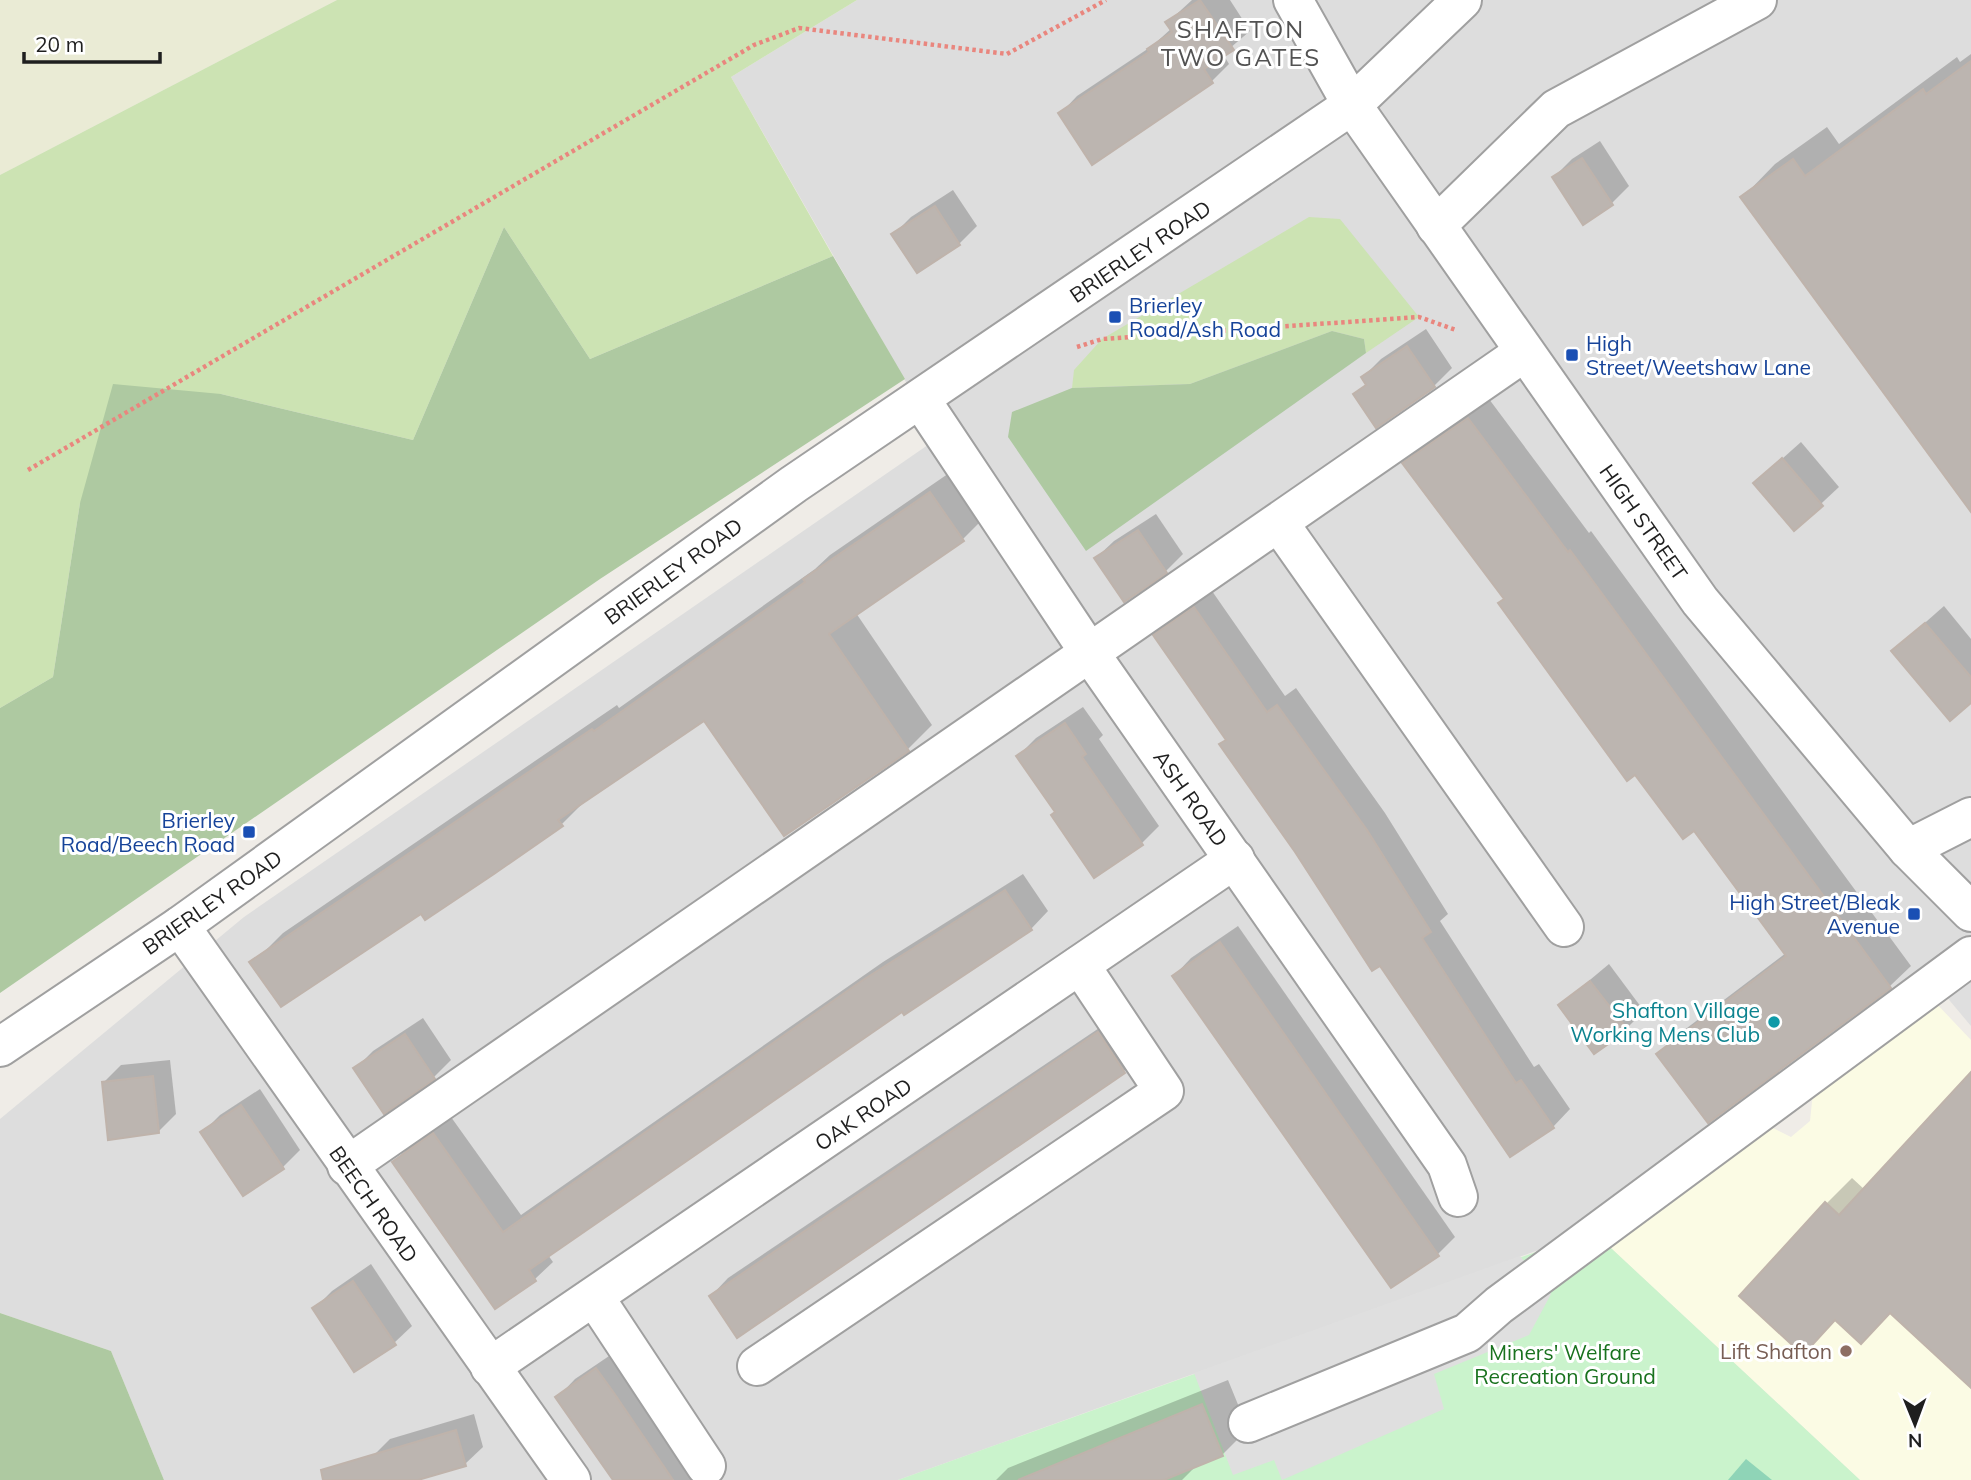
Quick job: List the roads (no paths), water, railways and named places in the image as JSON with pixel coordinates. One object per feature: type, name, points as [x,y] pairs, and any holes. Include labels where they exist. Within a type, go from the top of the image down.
[{"type":"street","name":"HIGH STREET","points":[[1293,0],[1352,105],[1523,353],[1700,601],[1908,849],[1971,912]]},
{"type":"street","name":"BRIERLEY ROAD","points":[[0,1047],[180,926],[794,484],[1352,105],[1462,0]]},
{"type":"street","points":[[1436,226],[1556,108],[1757,0]]},
{"type":"street","points":[[347,1166],[1523,353]]},
{"type":"street","name":"ASH ROAD","points":[[921,400],[1089,652],[1447,1165],[1458,1197]]},
{"type":"street","points":[[1279,523],[1564,927]]},
{"type":"street","points":[[1908,849],[1971,817]]},
{"type":"street","name":"OAK ROAD","points":[[491,1367],[1235,859]]},
{"type":"street","name":"BEECH ROAD","points":[[180,926],[571,1480]]},
{"type":"street","points":[[1248,1423],[1467,1333],[1499,1305],[1971,956]]},
{"type":"street","points":[[757,1366],[1164,1091],[1080,965]]},
{"type":"street","points":[[595,1298],[706,1466]]},
{"type":"place","name":"Brierley Road/Ash Road","points":[[1115,317]]},
{"type":"place","name":"High Street/Weetshaw Lane","points":[[1572,355]]},
{"type":"place","name":"Brierley Road/Beech Road","points":[[249,832]]},
{"type":"place","name":"High Street/Bleak Avenue","points":[[1914,914]]},
{"type":"place","name":"Shafton Village Working Mens Club","points":[[1774,1022]]},
{"type":"place","name":"Lift Shafton","points":[[1846,1351]]},
{"type":"district","name":"SHAFTON TWO GATES","points":[[1241,43]]},
{"type":"park label","name":"Miners' Welfare Recreation Ground","points":[[1565,1364]]}]
